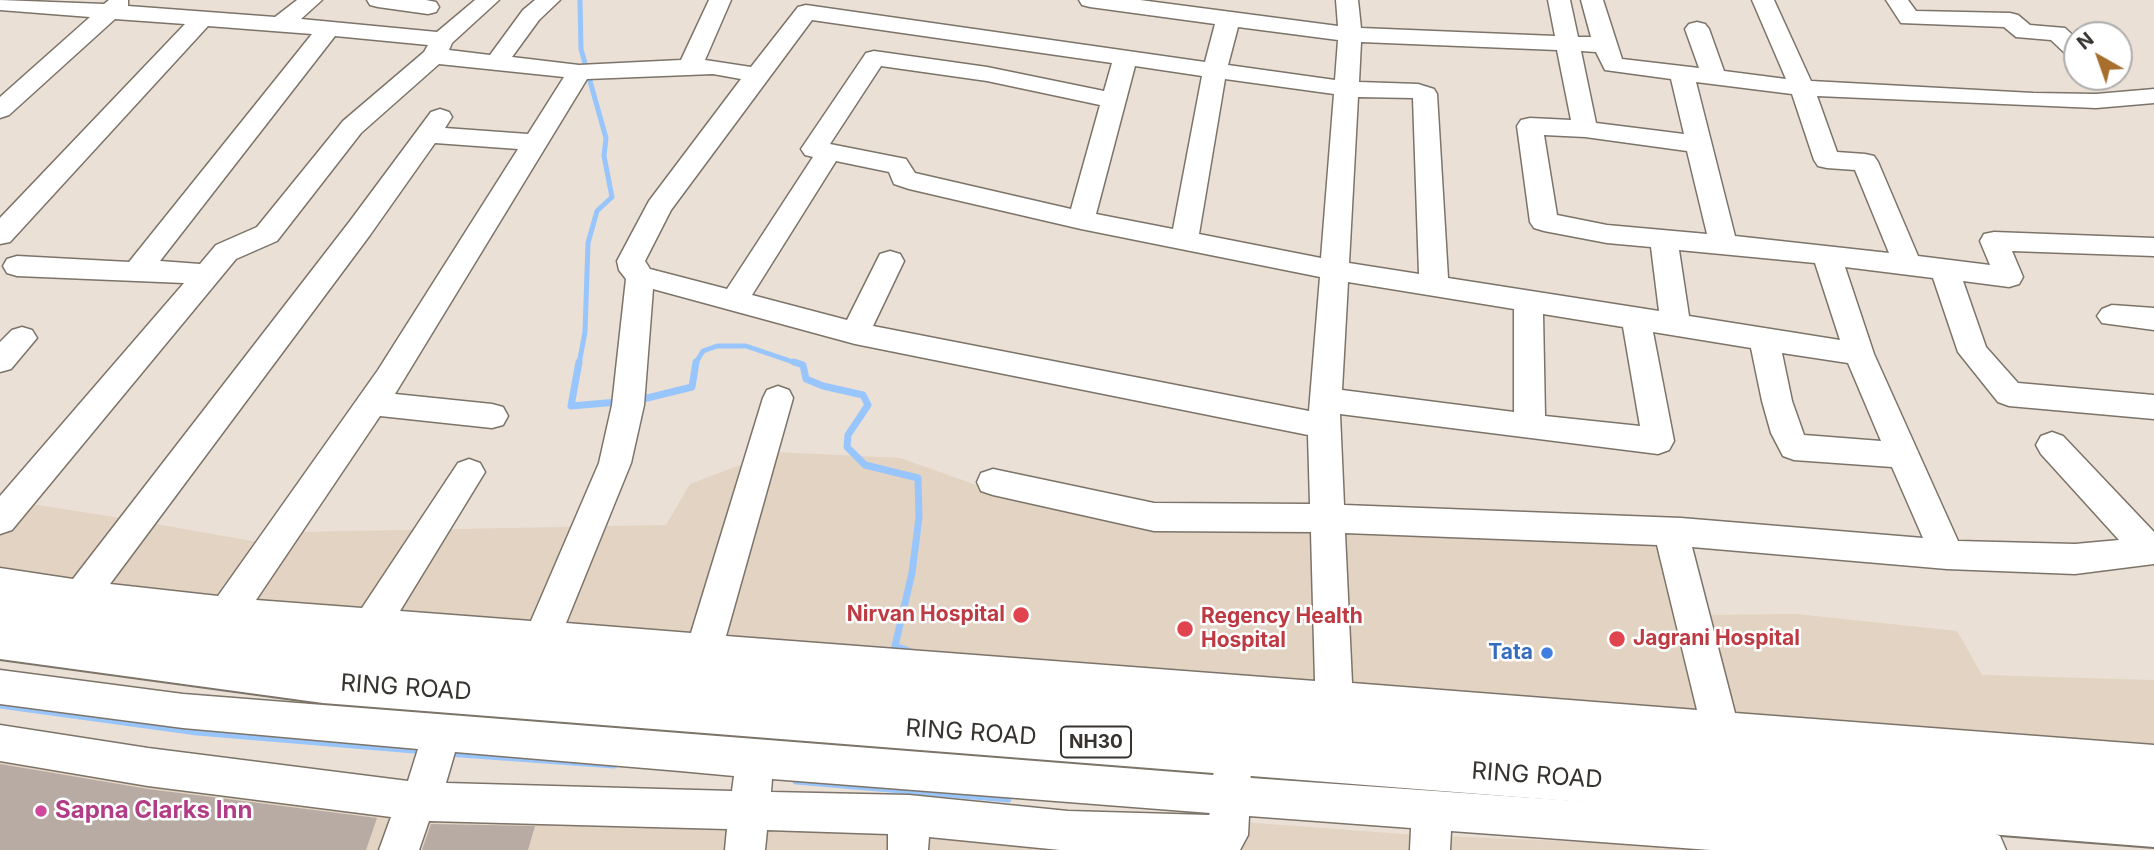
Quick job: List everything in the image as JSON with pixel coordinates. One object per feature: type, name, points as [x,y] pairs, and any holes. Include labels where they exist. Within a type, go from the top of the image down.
[{"type":"highway","name":"RING ROAD","points":[[0,607],[74,606],[334,650],[538,652],[697,665],[1336,748],[2154,822]]},
{"type":"highway","name":"RING ROAD","points":[[0,639],[323,682],[1232,774],[1336,748],[2154,790]]},
{"type":"street","points":[[0,235],[208,19],[233,0]]},
{"type":"street","points":[[280,24],[311,0]]},
{"type":"street","points":[[378,0],[428,7]]},
{"type":"street","points":[[0,520],[226,252],[267,234],[352,127],[488,0]]},
{"type":"street","points":[[496,63],[531,15],[548,0]]},
{"type":"street","points":[[690,67],[720,0]]},
{"type":"street","points":[[1090,0],[1350,36],[1605,45]]},
{"type":"street","points":[[1336,748],[1324,413],[1350,36],[1347,0]]},
{"type":"street","points":[[1559,0],[1585,129]]},
{"type":"street","points":[[1592,0],[1613,65],[1802,88],[2033,100],[2154,96]]},
{"type":"street","points":[[1763,0],[1802,88],[1827,160],[1865,162],[1908,265]]},
{"type":"street","points":[[1897,0],[1909,18],[1944,10],[2010,20],[2024,32],[2057,33],[2063,39]]},
{"type":"street","points":[[10,6],[116,6],[208,19],[329,28],[438,48],[496,63],[579,72],[713,67],[757,75]]},
{"type":"street","points":[[0,110],[116,6]]},
{"type":"street","points":[[1434,285],[1425,94],[1418,91],[1347,89],[806,6],[659,207],[631,261],[633,270],[640,276],[855,334],[1324,413],[1530,426],[1658,441],[1636,318]]},
{"type":"street","points":[[1184,240],[1215,70],[1228,19]]},
{"type":"street","points":[[138,270],[329,28]]},
{"type":"street","points":[[1697,29],[1714,78]]},
{"type":"street","points":[[1081,220],[1125,57]]},
{"type":"street","points":[[1113,100],[987,74],[874,58],[814,149],[897,165],[901,168],[903,178],[909,180],[1081,220],[1334,270],[1859,354]]},
{"type":"street","points":[[227,613],[389,378],[533,142],[579,72]]},
{"type":"street","points":[[1682,75],[1723,245]]},
{"type":"street","points":[[2117,91],[2125,99]]},
{"type":"street","points":[[74,606],[360,228],[433,125],[533,142]]},
{"type":"street","points":[[1697,144],[1585,129],[1530,126],[1544,222],[1607,234],[2009,277],[1994,241],[2154,247]]},
{"type":"street","points":[[734,301],[829,152]]},
{"type":"street","points":[[1664,239],[1675,324]]},
{"type":"street","points":[[1827,256],[1859,354],[1947,555]]},
{"type":"street","points":[[855,334],[890,261]]},
{"type":"street","points":[[17,266],[207,274]]},
{"type":"street","points":[[1945,270],[1973,352],[2009,394],[2154,407]]},
{"type":"street","points":[[0,583],[74,606],[227,613],[371,625],[538,652],[615,463],[628,400],[640,276]]},
{"type":"street","points":[[1528,300],[1530,426]]},
{"type":"street","points":[[2112,316],[2154,319]]},
{"type":"street","points":[[0,361],[22,338]]},
{"type":"street","points":[[1763,338],[1780,412],[1794,447],[1903,455]]},
{"type":"street","points":[[697,665],[778,398]]},
{"type":"street","points":[[370,403],[492,416]]},
{"type":"street","points":[[2052,444],[2152,554]]},
{"type":"street","points":[[371,625],[469,472]]},
{"type":"street","points":[[993,482],[1154,517],[1327,518],[1671,532],[1947,555],[2075,559],[2152,554]]},
{"type":"street","points":[[1671,532],[1721,730]]},
{"type":"street","points":[[0,743],[148,767],[420,796],[752,782],[1067,784],[1232,774],[1228,835],[1069,841],[908,833],[752,782],[1,688]]},
{"type":"street","points":[[1336,748],[1721,730],[2154,763]]},
{"type":"street","points":[[399,850],[440,743]]},
{"type":"street","points":[[1336,748],[1431,809],[1986,850]]},
{"type":"street","points":[[745,850],[752,782]]},
{"type":"street","points":[[1067,784],[1069,841]]},
{"type":"street","points":[[1430,850],[1431,809]]},
{"type":"shaded area","points":[[775,452],[900,458],[985,488],[1071,513],[1152,523],[1687,546],[1705,615],[1796,614],[1957,631],[1982,675],[2154,680],[2154,757],[238,606],[301,532],[666,525],[690,484]]},
{"type":"shaded area","points":[[0,499],[269,544],[229,602],[0,573]]},
{"type":"shaded area","points":[[0,748],[150,773],[1241,822],[1417,835],[1772,850],[0,850]]},
{"type":"building","points":[[0,764],[148,789],[377,818],[366,850],[0,850]]},
{"type":"building","points":[[431,824],[535,826],[528,850],[422,850]]},
{"type":"waterway","points":[[579,364],[585,332],[588,243],[597,211],[612,197],[604,156],[606,138],[581,49],[580,0]]},
{"type":"waterway","points":[[696,363],[703,351],[717,346],[746,346],[799,364]]},
{"type":"waterway","points":[[579,362],[571,406],[618,402]]},
{"type":"waterway","points":[[794,362],[803,365],[806,379],[823,386],[863,395],[868,405],[848,435],[847,447],[865,465],[918,478],[919,517],[912,573],[895,646],[911,652]]},
{"type":"waterway","points":[[639,400],[692,387],[696,363]]},
{"type":"waterway","points":[[0,705],[197,732],[426,751]]},
{"type":"waterway","points":[[447,753],[614,765]]},
{"type":"waterway","points":[[796,781],[1008,799]]},
{"type":"place","name":"Nirvan Hospital","points":[[1021,615]]},
{"type":"place","name":"Regency Health Hospital","points":[[1185,629]]},
{"type":"place","name":"Jagrani Hospital","points":[[1617,639]]},
{"type":"place","name":"Tata","points":[[1547,653]]},
{"type":"place","name":"Sapna Clarks Inn","points":[[41,811]]}]
